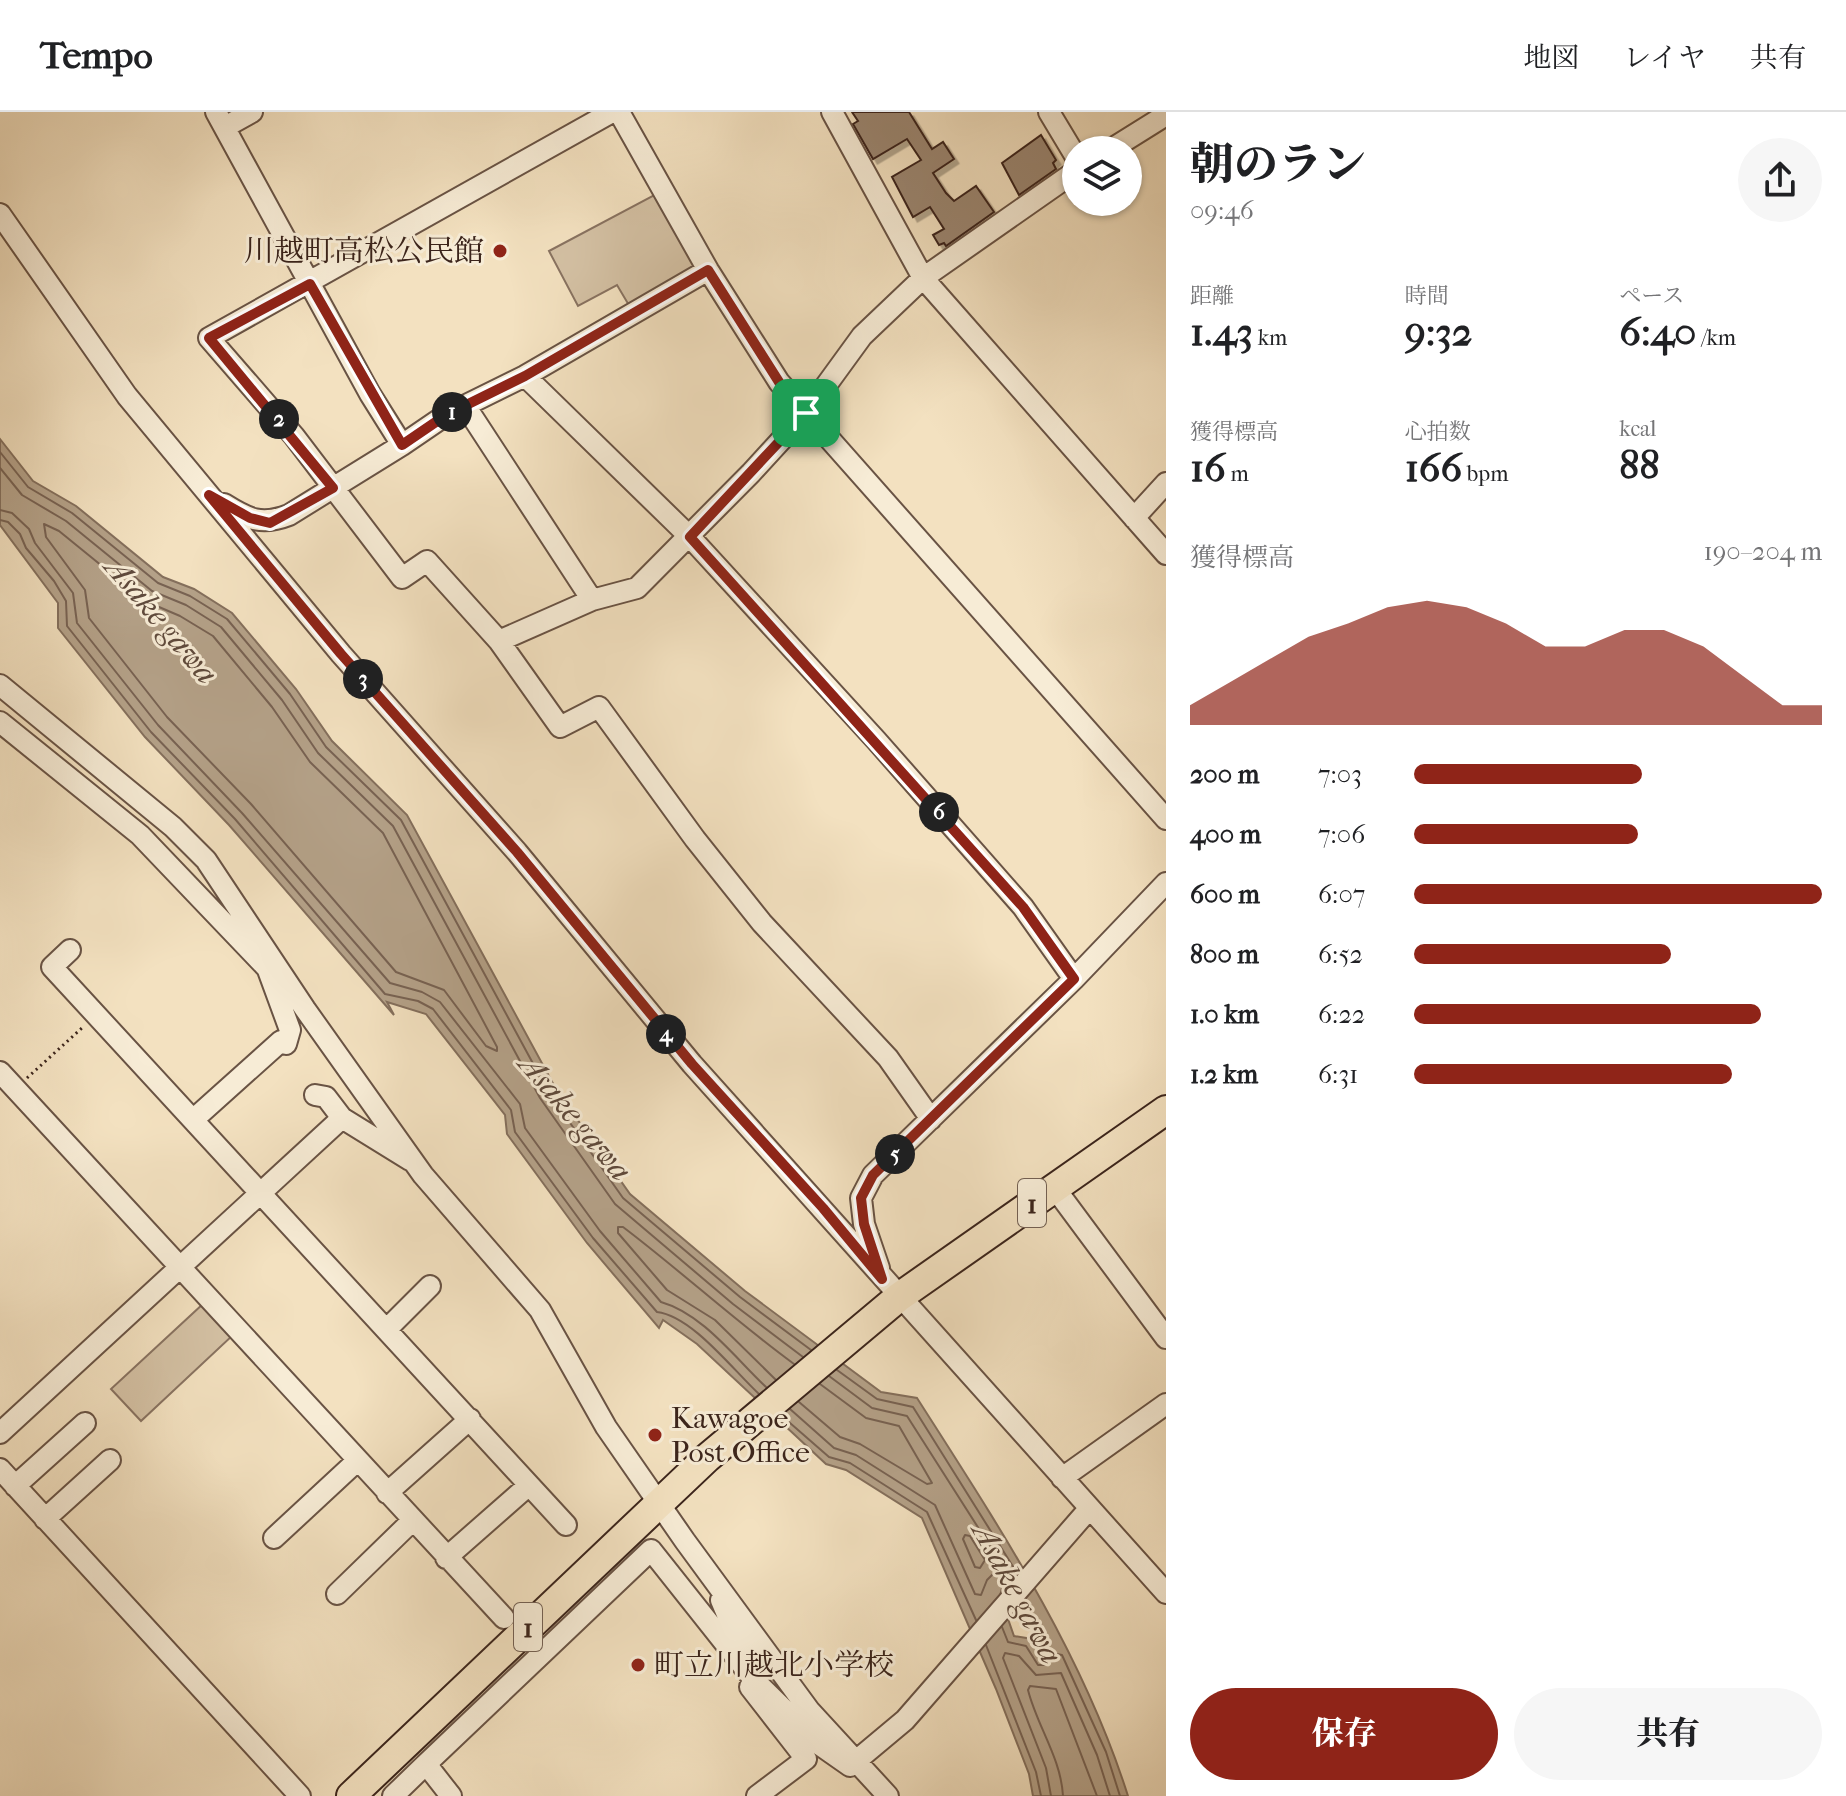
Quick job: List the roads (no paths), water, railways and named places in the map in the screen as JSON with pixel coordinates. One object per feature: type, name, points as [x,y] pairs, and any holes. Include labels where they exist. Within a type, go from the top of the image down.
[{"type":"highway","name":"1","points":[[351,1796],[659,1501],[875,1317],[891,1288],[1054,1187],[1166,1110]]},
{"type":"street","points":[[252,112],[221,120],[402,445]]},
{"type":"street","points":[[612,112],[209,338],[333,488],[402,578],[427,561],[499,641],[560,727],[599,707],[753,911],[888,1058],[931,1119]]},
{"type":"street","points":[[619,112],[708,270],[770,369],[1166,819]]},
{"type":"street","points":[[832,112],[923,278],[1166,554]]},
{"type":"street","points":[[1049,112],[1063,136]]},
{"type":"street","points":[[1132,136],[1166,115]]},
{"type":"street","points":[[499,641],[592,600],[637,588],[690,537],[806,413],[862,336],[923,278],[1062,181]]},
{"type":"street","points":[[0,214],[127,396],[341,654],[517,852],[692,1064],[1166,1593]]},
{"type":"street","points":[[209,495],[250,518],[270,523],[333,488],[446,415],[525,376],[708,270]]},
{"type":"street","points":[[525,376],[690,537],[1023,907],[1074,979]]},
{"type":"street","points":[[466,407],[592,600]]},
{"type":"street","points":[[1134,518],[1166,483]]},
{"type":"street","points":[[0,685],[191,842],[274,969],[414,1162],[540,1310],[606,1427],[809,1710],[888,1796]]},
{"type":"street","points":[[0,722],[140,835],[274,969],[290,1030],[284,1042],[194,1119]]},
{"type":"street","points":[[891,1288],[864,1224],[861,1198],[873,1175],[1074,979],[1166,883]]},
{"type":"street","points":[[70,950],[52,967],[262,1191],[566,1525]]},
{"type":"street","points":[[0,1072],[504,1618]]},
{"type":"street","points":[[315,1095],[326,1097],[342,1118],[395,1154],[414,1162]]},
{"type":"street","points":[[0,1433],[342,1118]]},
{"type":"street","points":[[1054,1187],[1166,1338]]},
{"type":"street","points":[[387,1329],[430,1286]]},
{"type":"street","points":[[1062,1478],[1166,1404]]},
{"type":"street","points":[[387,1493],[470,1419]]},
{"type":"street","points":[[15,1486],[85,1423]]},
{"type":"street","points":[[45,1519],[110,1460]]},
{"type":"street","points":[[274,1538],[357,1461]]},
{"type":"street","points":[[0,1469],[300,1796]]},
{"type":"street","points":[[446,1558],[529,1485]]},
{"type":"street","points":[[393,1796],[537,1654],[651,1550],[755,1681],[820,1745],[850,1766],[905,1720],[1089,1509]]},
{"type":"street","points":[[337,1594],[412,1521]]},
{"type":"street","points":[[721,1589],[721,1604],[755,1681]]},
{"type":"street","points":[[755,1681],[750,1687],[806,1759],[757,1796]]},
{"type":"street","points":[[856,1762],[870,1796]]},
{"type":"street","points":[[426,1764],[451,1796]]},
{"type":"water","name":"Asake gawa","points":[[0,439],[33,481],[76,506],[163,577],[194,589],[232,613],[296,689],[332,741],[407,815],[556,1089],[630,1194],[745,1291],[881,1392],[917,1398],[1036,1590],[1087,1690],[1128,1796],[1033,1796],[1029,1774],[996,1689],[922,1518],[846,1470],[826,1464],[697,1344],[663,1320],[659,1328],[587,1243],[507,1134],[505,1115],[426,1014],[387,1002],[394,1015],[229,825],[145,737],[58,628],[58,603],[0,525]],"holes":[[[1002,1588],[1026,1604],[1042,1630],[1049,1648],[1043,1659],[1032,1639],[1014,1636],[1000,1596]]]},
{"type":"place","name":"川越町高松公民館","points":[[500,251]]},
{"type":"place","name":"Kawagoe Post Office","points":[[655,1435]]},
{"type":"place","name":"町立川越北小学校","points":[[638,1665]]}]
